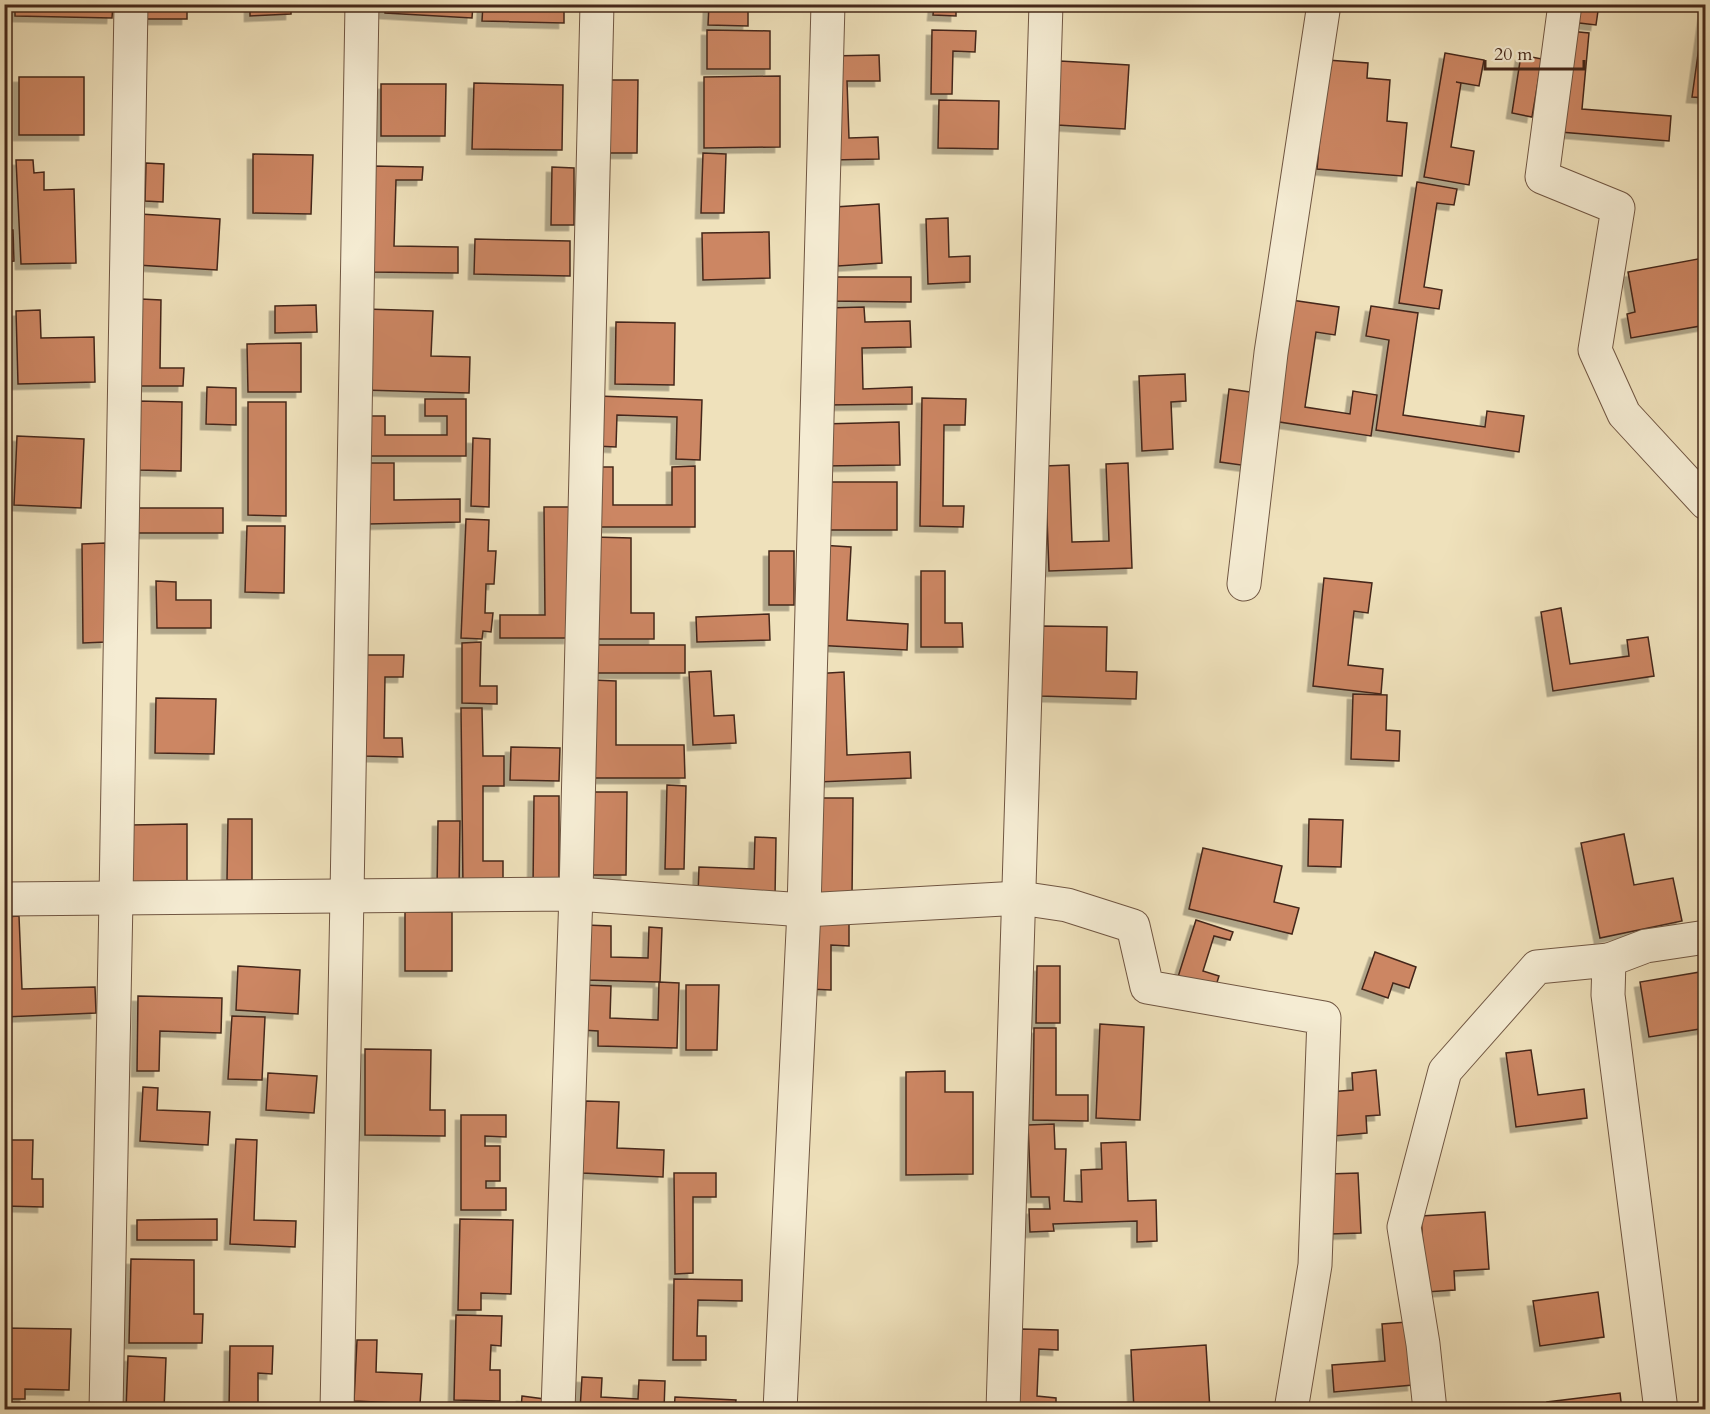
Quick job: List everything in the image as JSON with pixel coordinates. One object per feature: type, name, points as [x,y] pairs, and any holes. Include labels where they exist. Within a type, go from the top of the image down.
[{"type":"street","points":[[105,1410],[131,4]]},
{"type":"street","points":[[337,1410],[348,896],[362,4]]},
{"type":"street","points":[[558,1410],[576,894],[597,4]]},
{"type":"street","points":[[780,1410],[804,910],[828,4]]},
{"type":"street","points":[[1003,1410],[1046,4]]},
{"type":"street","points":[[1244,584],[1271,353],[1324,4]]},
{"type":"street","points":[[1565,4],[1542,177],[1618,208],[1595,350],[1624,414],[1706,503]]},
{"type":"street","points":[[4,899],[576,894],[804,910],[1020,898],[1067,905],[1133,926],[1147,987],[1324,1018],[1315,1265],[1291,1410]]},
{"type":"street","points":[[1430,1410],[1423,1344],[1404,1227],[1445,1071],[1537,967],[1609,960],[1646,946],[1706,937]]},
{"type":"street","points":[[1609,960],[1608,994],[1661,1410]]},
{"type":"building","points":[[4,4],[9,4],[9,17],[4,17]]},
{"type":"building","points":[[15,4],[113,4],[112,18],[15,16]]},
{"type":"building","points":[[147,4],[187,4],[187,19],[147,19]]},
{"type":"building","points":[[250,4],[291,4],[291,14],[250,16]]},
{"type":"building","points":[[385,4],[473,4],[472,18],[385,13]]},
{"type":"building","points":[[483,4],[564,4],[564,23],[482,21]]},
{"type":"building","points":[[709,4],[748,4],[748,26],[708,25]]},
{"type":"building","points":[[934,4],[956,4],[956,16],[933,15]]},
{"type":"building","points":[[1573,4],[1599,4],[1596,25],[1571,22]]},
{"type":"building","points":[[1705,4],[1706,98],[1692,97]]},
{"type":"building","points":[[707,30],[770,31],[770,69],[707,69]]},
{"type":"building","points":[[932,30],[976,31],[975,52],[953,51],[952,94],[931,94]]},
{"type":"building","points":[[1569,31],[1589,33],[1582,109],[1671,116],[1669,141],[1560,132]]},
{"type":"building","points":[[1445,53],[1484,60],[1479,86],[1456,82],[1461,83],[1451,147],[1474,151],[1469,185],[1424,177]]},
{"type":"building","points":[[879,55],[880,81],[847,81],[849,138],[878,137],[879,159],[832,160],[830,56]]},
{"type":"building","points":[[1521,55],[1542,59],[1532,117],[1512,113]]},
{"type":"building","points":[[1327,60],[1368,63],[1367,78],[1390,80],[1387,121],[1407,123],[1402,176],[1317,169]]},
{"type":"building","points":[[1060,61],[1129,65],[1125,129],[1057,125]]},
{"type":"building","points":[[780,76],[780,147],[704,148],[704,77]]},
{"type":"building","points":[[19,77],[84,77],[84,135],[19,135]]},
{"type":"building","points":[[610,80],[638,80],[637,153],[608,153]]},
{"type":"building","points":[[474,83],[563,85],[562,150],[472,149]]},
{"type":"building","points":[[381,84],[446,84],[445,136],[381,136]]},
{"type":"building","points":[[939,100],[999,101],[998,149],[938,148]]},
{"type":"building","points":[[703,153],[726,154],[724,213],[701,213]]},
{"type":"building","points":[[253,154],[313,155],[311,214],[253,213]]},
{"type":"building","points":[[16,160],[33,160],[34,173],[44,172],[44,190],[74,189],[76,263],[21,264]]},
{"type":"building","points":[[146,163],[164,164],[163,202],[145,201]]},
{"type":"building","points":[[372,166],[423,167],[422,180],[396,180],[394,246],[458,247],[458,273],[370,272]]},
{"type":"building","points":[[552,167],[574,168],[574,225],[551,225]]},
{"type":"building","points":[[1417,182],[1457,189],[1454,205],[1437,203],[1424,287],[1442,290],[1439,309],[1399,303]]},
{"type":"building","points":[[879,204],[882,263],[838,266],[835,207]]},
{"type":"building","points":[[140,214],[220,219],[217,270],[137,265]]},
{"type":"building","points":[[948,218],[949,257],[970,256],[970,282],[928,284],[926,219]]},
{"type":"building","points":[[4,230],[13,230],[14,261],[4,262]]},
{"type":"building","points":[[769,232],[770,278],[703,280],[702,233]]},
{"type":"building","points":[[475,239],[570,241],[570,276],[474,274]]},
{"type":"building","points":[[1703,258],[1706,274],[1706,325],[1631,338],[1627,314],[1635,312],[1628,272]]},
{"type":"building","points":[[828,277],[911,277],[911,302],[828,301]]},
{"type":"building","points":[[141,299],[161,300],[160,368],[184,368],[183,386],[140,386]]},
{"type":"building","points":[[1291,300],[1339,307],[1335,335],[1316,332],[1305,407],[1350,414],[1353,391],[1377,395],[1371,436],[1273,421]]},
{"type":"building","points":[[316,305],[317,332],[275,333],[275,306]]},
{"type":"building","points":[[1371,306],[1418,313],[1403,415],[1485,427],[1487,411],[1524,416],[1519,452],[1376,430],[1389,340],[1366,336]]},
{"type":"building","points":[[864,307],[865,322],[910,321],[911,347],[862,348],[863,389],[912,387],[912,404],[827,405],[825,308]]},
{"type":"building","points":[[365,309],[433,311],[431,356],[470,357],[469,393],[363,390]]},
{"type":"building","points":[[40,310],[41,338],[94,337],[95,382],[18,384],[16,311]]},
{"type":"building","points":[[616,322],[675,323],[674,385],[615,384]]},
{"type":"building","points":[[4,330],[9,330],[10,389],[4,389]]},
{"type":"building","points":[[301,343],[301,392],[248,392],[247,344]]},
{"type":"building","points":[[1185,374],[1186,401],[1171,402],[1173,449],[1142,451],[1139,376]]},
{"type":"building","points":[[207,387],[236,388],[236,425],[206,424]]},
{"type":"building","points":[[1229,389],[1257,393],[1248,466],[1220,462]]},
{"type":"building","points":[[598,396],[702,400],[700,460],[676,459],[677,417],[617,415],[616,447],[596,446]]},
{"type":"building","points":[[922,398],[966,399],[965,425],[944,425],[943,506],[964,506],[963,527],[920,526]]},
{"type":"building","points":[[425,399],[466,399],[466,456],[362,456],[362,416],[385,416],[385,435],[447,435],[447,416],[425,416]]},
{"type":"building","points":[[138,401],[182,402],[181,471],[137,470]]},
{"type":"building","points":[[248,402],[286,402],[286,516],[248,515]]},
{"type":"building","points":[[899,422],[900,465],[822,466],[822,424]]},
{"type":"building","points":[[17,436],[84,439],[81,508],[14,505]]},
{"type":"building","points":[[473,438],[490,439],[489,507],[471,506]]},
{"type":"building","points":[[367,463],[394,463],[394,500],[460,499],[460,522],[368,524]]},
{"type":"building","points":[[1128,463],[1132,568],[1049,571],[1045,466],[1069,465],[1072,542],[1109,541],[1106,464]]},
{"type":"building","points":[[695,466],[695,527],[594,527],[594,467],[613,467],[613,505],[672,505],[672,467]]},
{"type":"building","points":[[823,482],[897,482],[897,530],[823,530]]},
{"type":"building","points":[[544,507],[569,507],[569,638],[500,638],[500,615],[545,615]]},
{"type":"building","points":[[135,508],[223,508],[223,533],[135,533]]},
{"type":"building","points":[[466,519],[489,520],[488,551],[496,551],[494,584],[486,584],[485,613],[493,613],[491,632],[483,631],[482,639],[461,638]]},
{"type":"building","points":[[247,526],[285,526],[284,593],[245,592]]},
{"type":"building","points":[[594,537],[631,538],[631,613],[654,613],[654,639],[594,639]]},
{"type":"building","points":[[105,543],[106,642],[83,643],[82,544]]},
{"type":"building","points":[[820,545],[851,547],[847,620],[908,624],[907,650],[814,645]]},
{"type":"building","points":[[769,551],[794,551],[794,605],[769,605]]},
{"type":"building","points":[[921,571],[945,571],[945,623],[962,623],[963,647],[921,647]]},
{"type":"building","points":[[1324,578],[1372,583],[1368,613],[1354,611],[1348,665],[1383,669],[1381,694],[1313,686]]},
{"type":"building","points":[[156,581],[176,582],[176,600],[211,600],[211,628],[157,628]]},
{"type":"building","points":[[1561,608],[1570,664],[1629,656],[1627,640],[1648,637],[1654,676],[1553,691],[1541,612]]},
{"type":"building","points":[[769,614],[770,640],[697,642],[696,617]]},
{"type":"building","points":[[1042,626],[1107,627],[1106,671],[1137,672],[1136,699],[1040,696]]},
{"type":"building","points":[[481,642],[480,686],[497,686],[497,704],[462,703],[462,643]]},
{"type":"building","points":[[591,645],[685,645],[685,673],[591,673]]},
{"type":"building","points":[[365,655],[404,655],[403,677],[385,677],[384,738],[402,738],[403,757],[364,756]]},
{"type":"building","points":[[711,671],[714,716],[734,715],[736,743],[693,745],[689,672]]},
{"type":"building","points":[[844,672],[847,755],[910,752],[911,778],[818,782],[813,674]]},
{"type":"building","points":[[592,680],[616,681],[616,745],[684,745],[685,778],[592,778]]},
{"type":"building","points":[[1353,694],[1387,695],[1386,730],[1400,731],[1399,761],[1351,759]]},
{"type":"building","points":[[156,698],[216,699],[214,754],[155,753]]},
{"type":"building","points":[[461,708],[482,708],[483,756],[504,756],[504,786],[483,786],[483,861],[503,861],[503,887],[463,888]]},
{"type":"building","points":[[511,747],[560,748],[559,781],[510,780]]},
{"type":"building","points":[[667,785],[686,786],[684,869],[665,869]]},
{"type":"building","points":[[592,792],[627,792],[626,875],[590,875]]},
{"type":"building","points":[[534,796],[559,796],[559,888],[533,888]]},
{"type":"building","points":[[814,798],[853,798],[852,897],[813,897]]},
{"type":"building","points":[[228,819],[252,819],[252,880],[227,880]]},
{"type":"building","points":[[1309,819],[1343,820],[1341,867],[1308,866]]},
{"type":"building","points":[[438,821],[460,821],[459,890],[437,890]]},
{"type":"building","points":[[187,824],[187,883],[131,884],[131,825]]},
{"type":"building","points":[[1624,834],[1634,885],[1673,878],[1682,921],[1600,938],[1581,843]]},
{"type":"building","points":[[755,837],[776,838],[775,897],[698,895],[699,867],[754,869]]},
{"type":"building","points":[[1203,848],[1282,866],[1274,902],[1299,908],[1292,934],[1189,909]]},
{"type":"building","points":[[405,912],[452,912],[452,971],[405,971]]},
{"type":"building","points":[[19,916],[22,989],[95,987],[96,1013],[4,1017],[4,917]]},
{"type":"building","points":[[1196,920],[1233,932],[1230,940],[1214,936],[1203,971],[1219,976],[1214,992],[1177,980]]},
{"type":"building","points":[[810,921],[849,921],[849,946],[831,945],[831,990],[809,989]]},
{"type":"building","points":[[586,925],[611,926],[611,957],[648,958],[649,927],[662,928],[660,982],[585,980]]},
{"type":"building","points":[[1375,952],[1416,967],[1409,988],[1393,983],[1388,998],[1362,989]]},
{"type":"building","points":[[238,966],[300,970],[298,1014],[236,1010]]},
{"type":"building","points":[[1037,966],[1060,966],[1060,1023],[1036,1023]]},
{"type":"building","points":[[1706,971],[1706,1028],[1649,1037],[1640,982]]},
{"type":"building","points":[[659,982],[679,983],[677,1048],[598,1046],[598,1031],[581,1030],[582,985],[611,986],[610,1018],[658,1020]]},
{"type":"building","points":[[686,985],[719,985],[717,1050],[686,1050]]},
{"type":"building","points":[[138,996],[222,998],[221,1033],[160,1031],[159,1071],[137,1071]]},
{"type":"building","points":[[232,1016],[265,1017],[262,1080],[228,1079]]},
{"type":"building","points":[[1100,1024],[1144,1027],[1140,1120],[1096,1118]]},
{"type":"building","points":[[1034,1028],[1056,1028],[1056,1095],[1088,1095],[1088,1121],[1033,1120]]},
{"type":"building","points":[[365,1049],[431,1050],[430,1110],[445,1110],[445,1136],[365,1135]]},
{"type":"building","points":[[1531,1050],[1538,1095],[1584,1089],[1587,1118],[1516,1127],[1506,1053]]},
{"type":"building","points":[[1376,1070],[1380,1115],[1366,1116],[1367,1133],[1333,1136],[1329,1092],[1353,1090],[1352,1073]]},
{"type":"building","points":[[945,1071],[945,1092],[973,1092],[973,1174],[906,1175],[906,1072]]},
{"type":"building","points":[[268,1073],[317,1076],[314,1113],[266,1110]]},
{"type":"building","points":[[143,1087],[158,1088],[157,1110],[210,1112],[208,1145],[140,1141]]},
{"type":"building","points":[[586,1101],[619,1102],[617,1148],[664,1150],[663,1177],[582,1173]]},
{"type":"building","points":[[461,1115],[506,1115],[506,1137],[485,1136],[485,1146],[500,1146],[500,1181],[486,1181],[486,1188],[506,1188],[506,1210],[461,1210]]},
{"type":"building","points":[[1054,1124],[1055,1149],[1066,1149],[1064,1201],[1082,1202],[1081,1170],[1102,1169],[1101,1143],[1126,1142],[1128,1201],[1156,1200],[1157,1241],[1137,1242],[1137,1221],[1053,1224],[1054,1231],[1030,1232],[1029,1209],[1050,1209],[1049,1197],[1031,1197],[1028,1125]]},
{"type":"building","points":[[236,1139],[257,1140],[254,1220],[296,1221],[295,1247],[230,1244]]},
{"type":"building","points":[[5,1140],[33,1140],[32,1179],[43,1179],[43,1207],[5,1206]]},
{"type":"building","points":[[674,1173],[716,1173],[716,1197],[693,1197],[693,1273],[675,1274]]},
{"type":"building","points":[[1358,1173],[1361,1233],[1330,1234],[1327,1174]]},
{"type":"building","points":[[1485,1212],[1489,1269],[1454,1271],[1455,1290],[1426,1292],[1421,1216]]},
{"type":"building","points":[[217,1219],[217,1240],[137,1240],[137,1220]]},
{"type":"building","points":[[460,1219],[513,1220],[511,1294],[481,1293],[481,1310],[458,1310]]},
{"type":"building","points":[[131,1259],[194,1260],[194,1314],[203,1314],[202,1343],[129,1343]]},
{"type":"building","points":[[674,1279],[742,1280],[742,1301],[698,1300],[697,1336],[706,1336],[706,1360],[673,1360]]},
{"type":"building","points":[[1598,1292],[1604,1337],[1540,1346],[1533,1301]]},
{"type":"building","points":[[456,1315],[502,1316],[501,1346],[491,1345],[490,1370],[500,1370],[500,1401],[454,1400]]},
{"type":"building","points":[[1407,1322],[1413,1385],[1334,1392],[1332,1365],[1385,1361],[1382,1324]]},
{"type":"building","points":[[4,1328],[71,1329],[69,1390],[25,1389],[25,1399],[4,1399]]},
{"type":"building","points":[[1022,1329],[1058,1330],[1058,1350],[1039,1349],[1037,1396],[1056,1398],[1056,1410],[1018,1410]]},
{"type":"building","points":[[357,1340],[377,1340],[376,1372],[422,1374],[420,1404],[354,1401]]},
{"type":"building","points":[[1206,1345],[1210,1410],[1134,1410],[1131,1350]]},
{"type":"building","points":[[230,1346],[273,1346],[272,1374],[258,1373],[258,1410],[229,1410]]},
{"type":"building","points":[[128,1356],[166,1358],[164,1410],[126,1410]]},
{"type":"building","points":[[582,1377],[602,1378],[601,1397],[638,1399],[639,1380],[665,1381],[664,1410],[580,1410]]},
{"type":"building","points":[[1620,1393],[1622,1410],[1548,1410],[1547,1402]]},
{"type":"building","points":[[522,1396],[552,1400],[550,1410],[521,1410]]},
{"type":"building","points":[[675,1397],[736,1400],[735,1410],[674,1410]]}]
